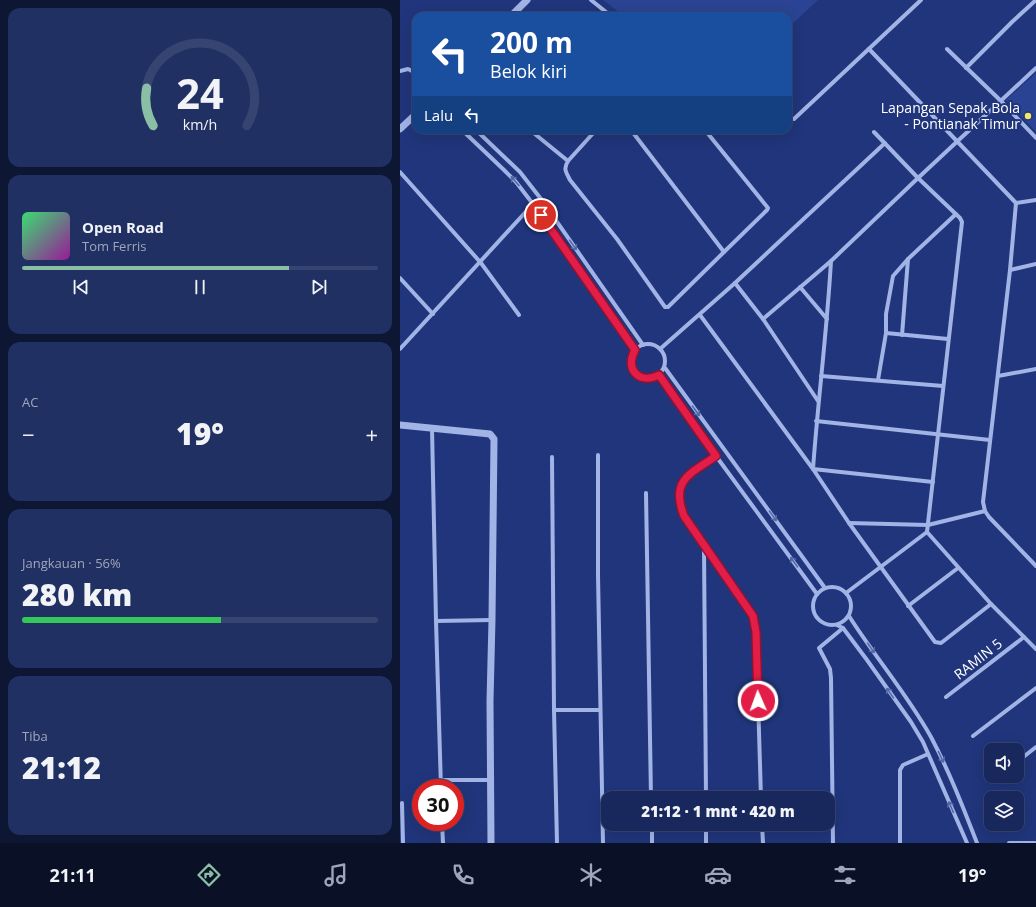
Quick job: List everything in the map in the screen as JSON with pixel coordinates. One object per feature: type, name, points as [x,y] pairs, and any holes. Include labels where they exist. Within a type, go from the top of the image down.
[{"type":"street","points":[[515,12],[527,0]]},
{"type":"street","points":[[591,0],[606,12]]},
{"type":"street","points":[[794,119],[920,0]]},
{"type":"street","points":[[966,68],[1036,0]]},
{"type":"street","points":[[947,48],[1036,138]]},
{"type":"street","points":[[869,49],[1016,203],[1010,270],[983,502],[985,511],[1036,566]]},
{"type":"street","points":[[763,319],[831,261],[1036,68]]},
{"type":"street","points":[[400,71],[408,69],[412,70]]},
{"type":"street","points":[[400,129],[412,118]]},
{"type":"street","points":[[846,593],[927,532],[948,339],[962,230],[961,219],[918,178],[874,132]]},
{"type":"street","points":[[466,134],[516,182],[635,350]]},
{"type":"street","points":[[480,134],[520,172],[541,199],[643,345]]},
{"type":"street","points":[[535,134],[568,161]]},
{"type":"street","points":[[592,134],[568,161],[565,169],[570,180],[613,233],[665,307],[668,307],[768,208],[708,134]]},
{"type":"street","points":[[634,134],[724,252]]},
{"type":"street","points":[[660,349],[735,283],[885,143]]},
{"type":"street","points":[[400,172],[481,263],[519,315]]},
{"type":"street","points":[[400,349],[481,263],[533,204],[541,199]]},
{"type":"street","points":[[1016,203],[1036,200]]},
{"type":"street","points":[[878,380],[886,333],[886,314],[892,276],[908,258],[956,214]]},
{"type":"street","points":[[902,335],[908,258]]},
{"type":"street","points":[[813,469],[831,261]]},
{"type":"street","points":[[1010,270],[1036,264]]},
{"type":"street","points":[[400,278],[433,314]]},
{"type":"street","points":[[735,283],[763,319],[818,400]]},
{"type":"street","points":[[800,288],[827,319]]},
{"type":"street","points":[[700,315],[813,469],[849,523],[935,642],[941,643],[991,604]]},
{"type":"street","points":[[886,333],[948,339]]},
{"type":"street","points":[[649,344],[660,349],[664,354],[666,361],[664,368],[659,375],[653,378],[645,379],[638,376],[633,371],[631,356],[635,350],[643,345],[649,344]]},
{"type":"street","points":[[664,368],[825,588]]},
{"type":"street","points":[[998,376],[1036,369]]},
{"type":"street","points":[[659,375],[817,594]]},
{"type":"street","points":[[821,376],[943,386]]},
{"type":"street","points":[[816,421],[990,440]]},
{"type":"street","points":[[400,425],[490,434],[494,439],[490,700],[491,843]]},
{"type":"street","points":[[432,428],[441,779]]},
{"type":"street","points":[[598,456],[598,575],[603,843]]},
{"type":"street","points":[[716,456],[684,479],[679,494],[680,503],[684,516],[704,547],[753,616],[756,632],[761,791]]},
{"type":"street","points":[[552,457],[554,710],[557,843]]},
{"type":"street","points":[[813,469],[933,482]]},
{"type":"street","points":[[646,494],[651,791]]},
{"type":"street","points":[[849,523],[928,525],[985,511]]},
{"type":"street","points":[[927,532],[991,604],[1036,649]]},
{"type":"street","points":[[704,547],[706,791]]},
{"type":"street","points":[[908,606],[958,568]]},
{"type":"street","points":[[837,587],[849,596],[852,608],[849,616],[844,622],[837,625],[828,625],[816,618],[813,612],[812,604],[817,594],[825,588],[837,587]]},
{"type":"street","points":[[849,616],[905,696],[930,736],[943,761],[977,843]]},
{"type":"street","points":[[436,621],[492,620]]},
{"type":"street","points":[[837,625],[843,628],[911,722],[923,742],[967,843]]},
{"type":"street","points":[[834,843],[831,678],[830,669],[819,648],[843,628]]},
{"type":"street","name":"RAMIN 5","points":[[946,697],[1024,638]]},
{"type":"street","points":[[973,736],[1036,688]]},
{"type":"street","points":[[554,710],[600,710]]},
{"type":"street","points":[[1024,756],[1036,747]]},
{"type":"street","points":[[900,843],[900,770],[903,765],[928,754]]},
{"type":"street","points":[[464,780],[491,780]]},
{"type":"street","points":[[402,803],[403,843]]},
{"type":"street","points":[[442,831],[443,843]]},
{"type":"street","points":[[652,831],[652,843]]},
{"type":"street","points":[[706,831],[706,843]]},
{"type":"street","points":[[762,831],[763,843]]},
{"type":"street","points":[[1009,843],[1035,843]]},
{"type":"shaded area","points":[[603,0],[818,0],[792,24],[792,12],[619,12]]},
{"type":"shaded area","name":"Lapangan Sepak Bola - Pontianak Timur","points":[[1036,73],[1036,132],[1006,100]]},
{"type":"place","name":"Lapangan Sepak Bola - Pontianak Timur","points":[[1028,116]]},
{"type":"route","points":[[541,215],[635,350],[631,356],[633,371],[638,376],[645,379],[653,378],[659,375],[716,456],[684,479],[679,494],[680,503],[684,516],[704,547],[753,616],[756,632],[758,701]]}]
